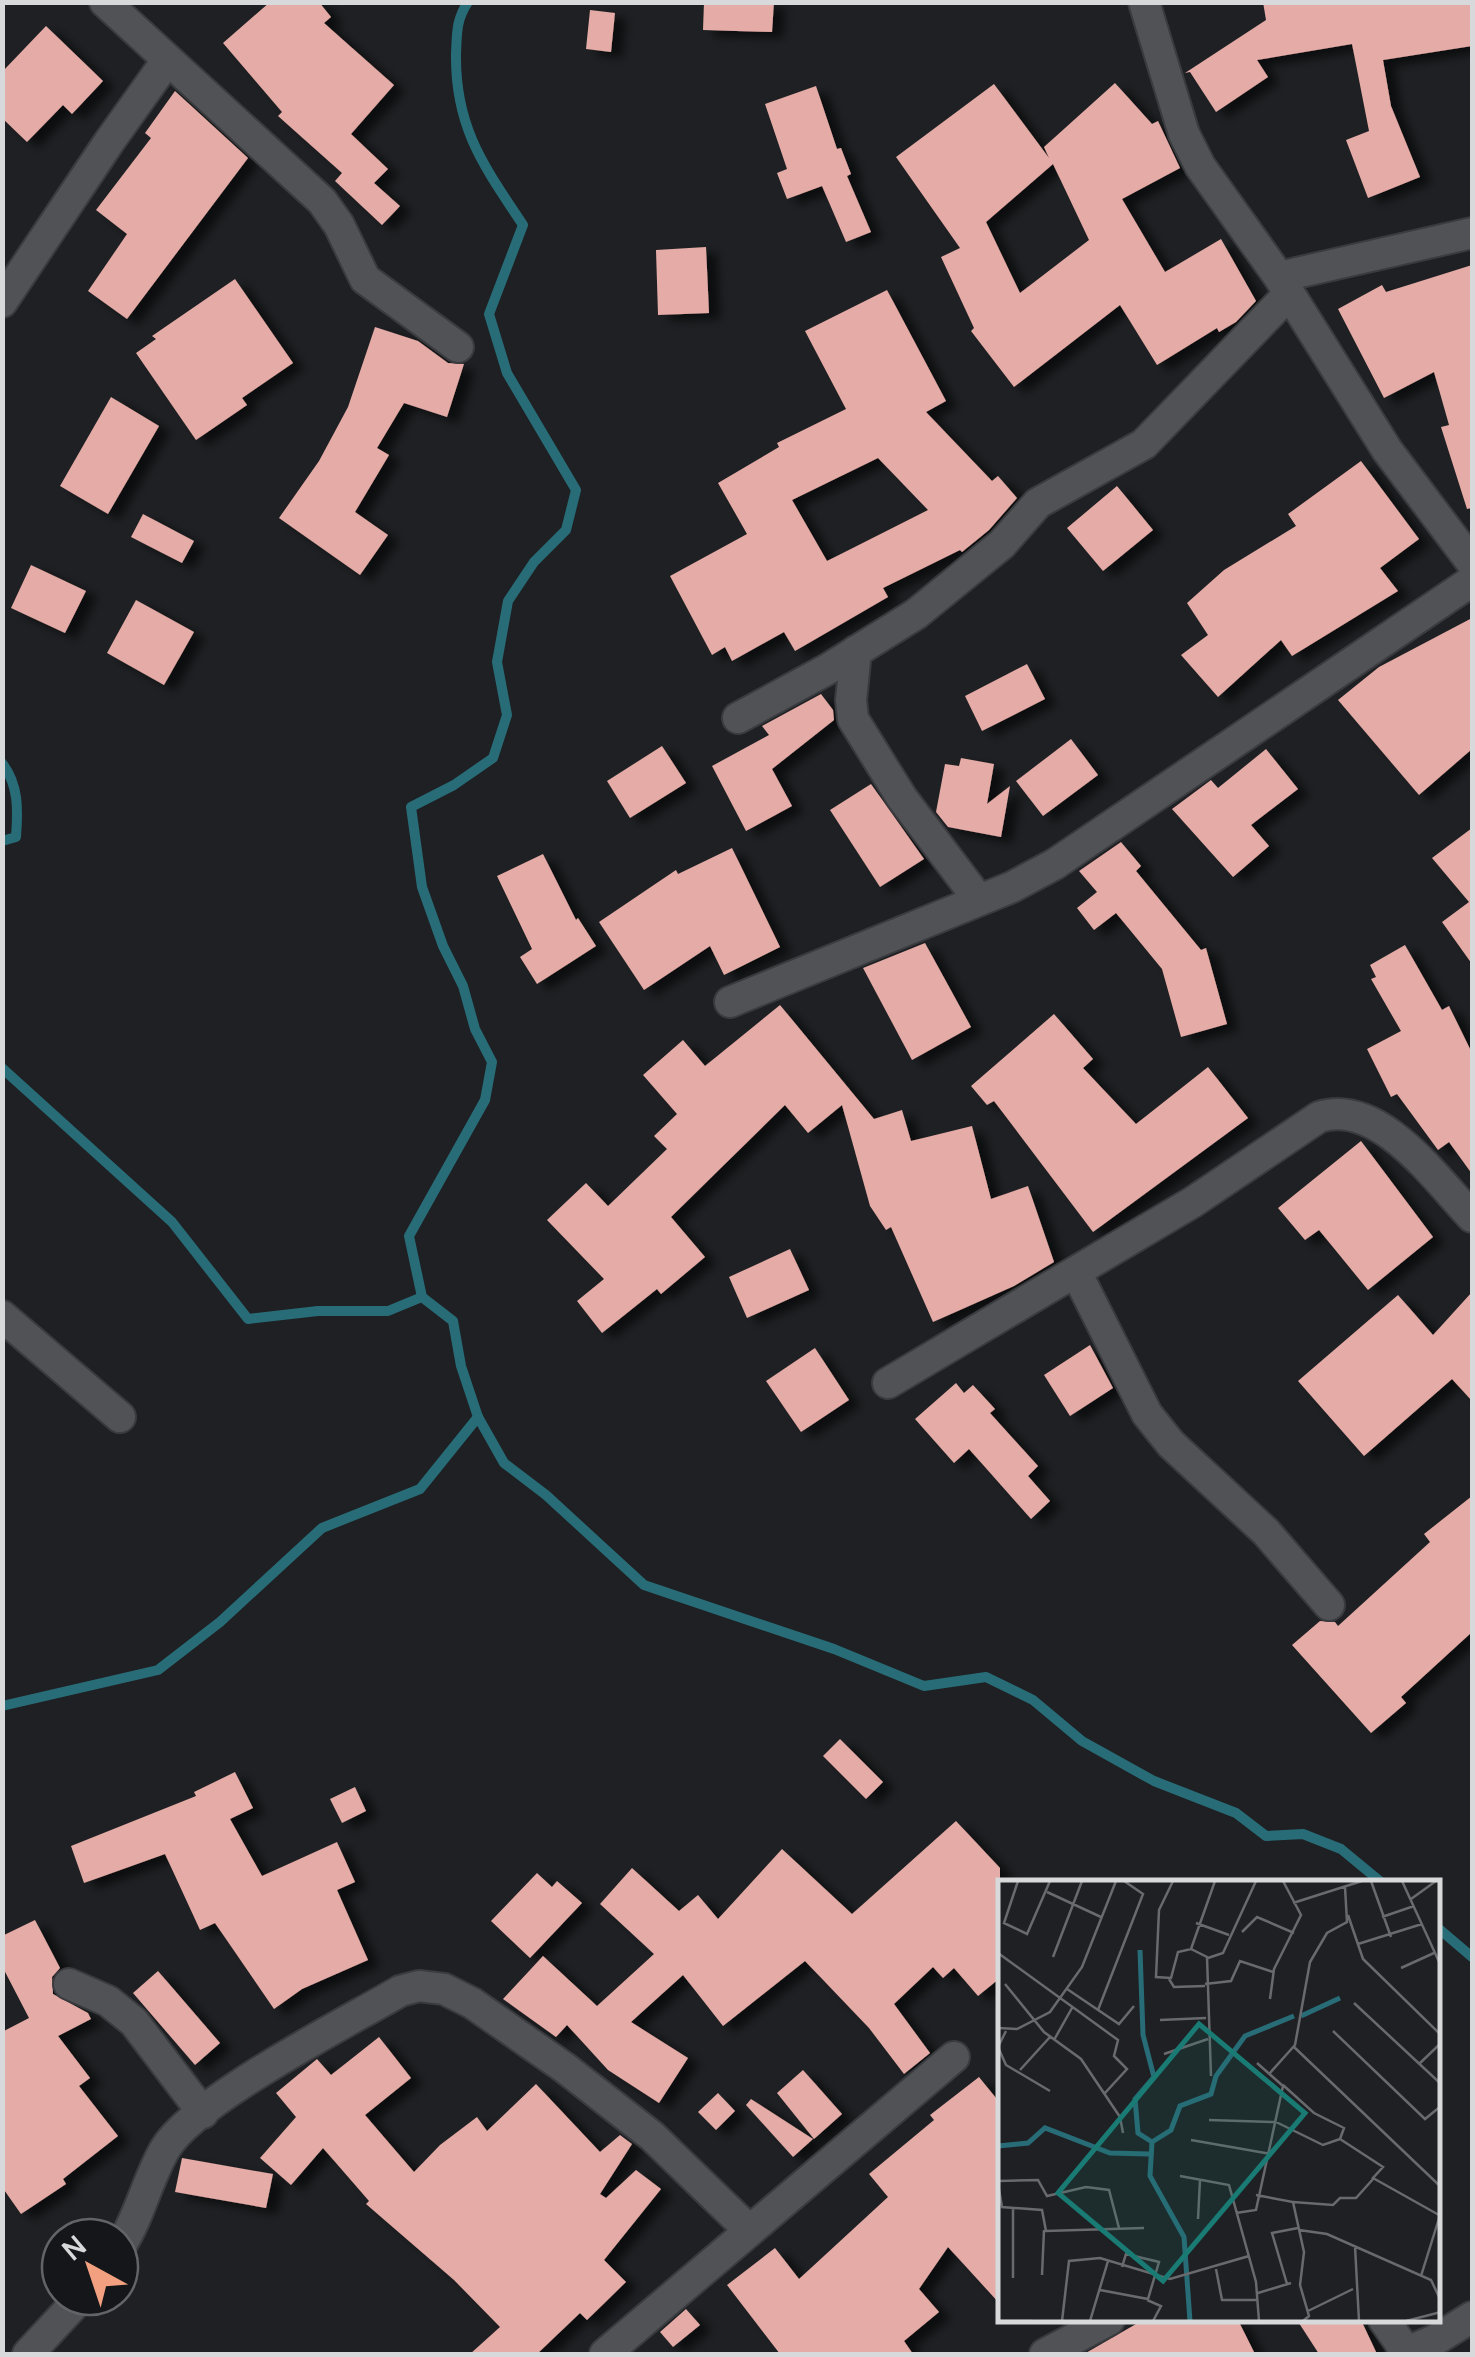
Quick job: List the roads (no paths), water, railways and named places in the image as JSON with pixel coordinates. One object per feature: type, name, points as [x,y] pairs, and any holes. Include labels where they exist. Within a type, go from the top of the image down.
[{"type":"street","points":[[105,2],[322,201],[339,226],[364,279],[458,347]]},
{"type":"street","points":[[1144,2],[1184,134],[1200,166],[1284,286],[1387,450],[1472,563]]},
{"type":"street","points":[[2,302],[166,62]]},
{"type":"street","points":[[738,718],[916,614],[968,576],[1038,503],[1144,444],[1284,286],[1472,232]]},
{"type":"street","points":[[730,1002],[979,900],[1056,864],[1472,581]]},
{"type":"street","points":[[856,651],[853,719],[902,798],[979,900]]},
{"type":"street","points":[[888,1383],[1193,1202],[1319,1117],[1337,1112],[1357,1115],[1395,1136],[1472,1217]]},
{"type":"street","points":[[1076,1272],[1147,1414],[1171,1444],[1266,1532],[1329,1606]]},
{"type":"street","points":[[2,1316],[120,1418]]},
{"type":"street","points":[[69,1984],[108,2001],[134,2022],[202,2113]]},
{"type":"street","points":[[138,2217],[166,2148],[202,2113],[400,1990],[420,1986],[444,1988],[472,2003],[608,2102],[652,2136],[748,2229]]},
{"type":"street","points":[[605,2354],[954,2056]]},
{"type":"street","points":[[28,2354],[62,2317]]},
{"type":"street","points":[[1385,2322],[1406,2354],[1472,2317]]},
{"type":"street","points":[[1044,2354],[1105,2322]]},
{"type":"waterway","points":[[422,1297],[409,1236],[485,1100],[492,1062],[475,1029],[463,986],[443,946],[422,887],[411,807],[454,785],[493,758],[507,715],[497,662],[508,601],[534,562],[566,530],[576,490],[507,373],[489,314],[523,225],[484,164],[466,125],[456,54],[461,15],[468,2]]},
{"type":"waterway","points":[[2,763],[14,789],[17,817],[16,837],[2,841]]},
{"type":"waterway","points":[[2,1068],[172,1222],[248,1319],[318,1311],[388,1311],[422,1297],[453,1321],[461,1366],[478,1417],[504,1463],[546,1495],[644,1585],[834,1649],[924,1686],[986,1677],[1033,1700],[1082,1741],[1154,1781],[1236,1813],[1266,1836],[1303,1834],[1341,1849],[1379,1880]]},
{"type":"waterway","points":[[2,1706],[158,1670],[220,1622],[322,1528],[420,1489],[478,1417]]},
{"type":"waterway","points":[[1440,1930],[1472,1957]]}]
